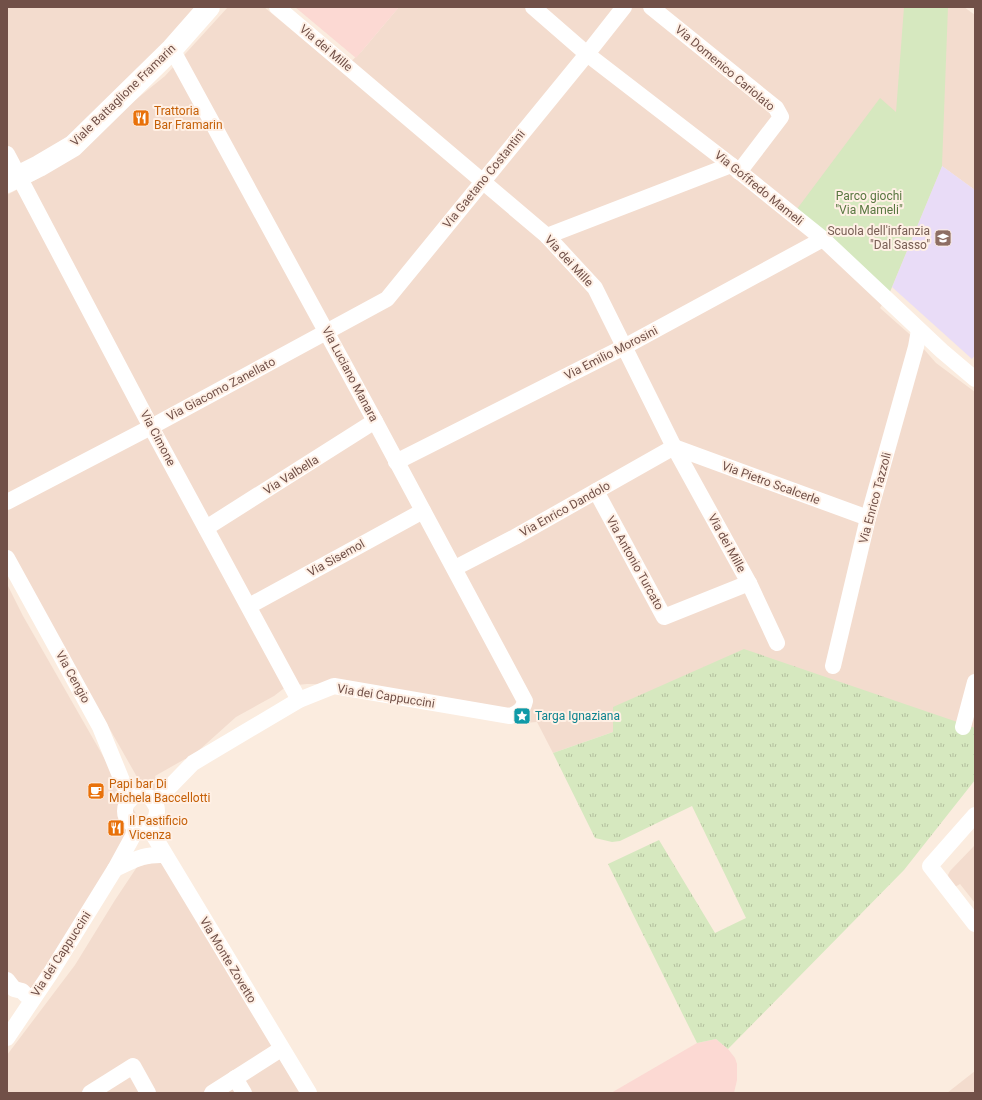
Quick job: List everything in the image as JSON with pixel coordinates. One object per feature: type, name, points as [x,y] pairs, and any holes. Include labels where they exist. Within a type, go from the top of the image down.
[{"type":"street","name":"Viale Battaglione Framarin","points":[[12,179],[73,146],[172,49],[209,7]]},
{"type":"street","name":"Via dei Mille","points":[[277,7],[547,236],[595,288],[674,447],[750,583],[777,643]]},
{"type":"street","name":"Via Goffredo Mameli","points":[[533,7],[587,54],[735,168],[823,239],[942,352],[975,378]]},
{"type":"street","name":"Via Gaetano Costantini","points":[[328,331],[387,299],[624,7]]},
{"type":"street","name":"Via Domenico Cariolato","points":[[651,7],[776,108],[781,117],[735,168]]},
{"type":"street","name":"Via Luciano Manara","points":[[172,49],[328,331],[396,462],[526,701]]},
{"type":"street","name":"Via Cimone","points":[[7,154],[12,179],[151,427],[299,700]]},
{"type":"street","points":[[547,236],[735,168]]},
{"type":"street","name":"Via Emilio Morosini","points":[[396,462],[624,347],[823,239]]},
{"type":"street","name":"Via Enrico Tazzoli","points":[[833,666],[868,518],[916,348],[919,330]]},
{"type":"street","name":"Via Giacomo Zanellato","points":[[7,502],[151,427],[328,331]]},
{"type":"street","name":"Via Valbella","points":[[206,528],[375,422]]},
{"type":"street","name":"Via Pietro Scalcerle","points":[[674,447],[868,518]]},
{"type":"street","name":"Via Enrico Dandolo","points":[[455,568],[596,492],[674,447]]},
{"type":"street","name":"Via Antonio Turcato","points":[[596,492],[664,617],[750,583]]},
{"type":"street","name":"Via Sisemol","points":[[249,606],[423,511]]},
{"type":"street","name":"Via Cengio","points":[[7,558],[100,727],[130,800]]},
{"type":"street","points":[[963,727],[975,682]]},
{"type":"street","name":"Via dei Cappuccini","points":[[154,802],[193,763],[299,700],[334,686],[510,716],[517,714],[522,710],[526,701]]},
{"type":"street","points":[[146,796],[154,802],[156,806],[156,816],[152,823],[142,826],[128,821],[125,814],[127,804],[134,797],[146,796]]},
{"type":"street","points":[[975,816],[930,866],[975,924]]},
{"type":"street","name":"Via dei Cappuccini","points":[[7,1038],[50,974],[115,869],[133,836],[142,826]]},
{"type":"street","name":"Via Monte Zovetto","points":[[142,826],[164,855],[309,1093]]},
{"type":"street","points":[[115,869],[150,854],[164,855]]},
{"type":"street","points":[[7,980],[14,988],[33,998]]},
{"type":"street","points":[[212,1093],[232,1085],[281,1049]]},
{"type":"street","points":[[90,1093],[133,1066],[148,1093]]},
{"type":"street","points":[[232,1085],[244,1093]]},
{"type":"shaded area","points":[[7,7],[206,7],[76,131],[30,161],[7,170]]},
{"type":"shaded area","points":[[228,7],[264,7],[341,71],[362,51],[399,7],[964,7],[975,15],[975,190],[942,166],[889,294],[880,308],[915,339],[936,363],[975,392],[975,728],[613,732],[553,753],[537,722],[523,723],[496,709],[363,685],[307,684],[287,686],[274,696],[236,717],[187,761],[185,759],[155,776],[160,789],[148,790],[141,784],[7,548],[7,195],[39,178],[165,76]]},
{"type":"shaded area","points":[[295,7],[399,7],[356,58]]},
{"type":"shaded area","name":"Scuola dell'infanzia \"Dal Sasso\"","points":[[942,166],[975,190],[975,355],[972,359],[892,287]]},
{"type":"shaded area","points":[[7,584],[23,616],[139,819],[33,990],[7,975]]},
{"type":"shaded area","points":[[975,845],[975,903],[960,884],[955,887],[949,880],[948,875]]},
{"type":"shaded area","points":[[158,861],[169,869],[303,1093],[7,1093],[7,1055],[75,965],[137,867]]},
{"type":"shaded area","points":[[716,1039],[728,1049],[735,1058],[737,1064],[737,1080],[734,1093],[611,1093],[697,1043]]},
{"type":"shaded area","points":[[975,1071],[975,1093],[947,1093]]},
{"type":"green space","name":"Parco giochi \"Via Mameli\"","points":[[904,7],[948,7],[942,166],[889,294],[797,209],[880,98],[896,112]]},
{"type":"green space","points":[[744,649],[975,728],[975,780],[904,870],[728,1049],[716,1039],[697,1043],[608,864],[659,840],[715,933],[746,918],[692,806],[620,841],[612,842],[595,838],[553,753],[613,732],[613,707]]},
{"type":"place","name":"Trattoria Bar Framarin","points":[[141,118]]},
{"type":"place","name":"Scuola dell'infanzia \"Dal Sasso\"","points":[[943,238]]},
{"type":"place","name":"Targa Ignaziana","points":[[522,716]]},
{"type":"place","name":"Papi bar Di Michela Baccellotti","points":[[96,791]]},
{"type":"place","name":"Il Pastificio Vicenza","points":[[116,828]]}]
